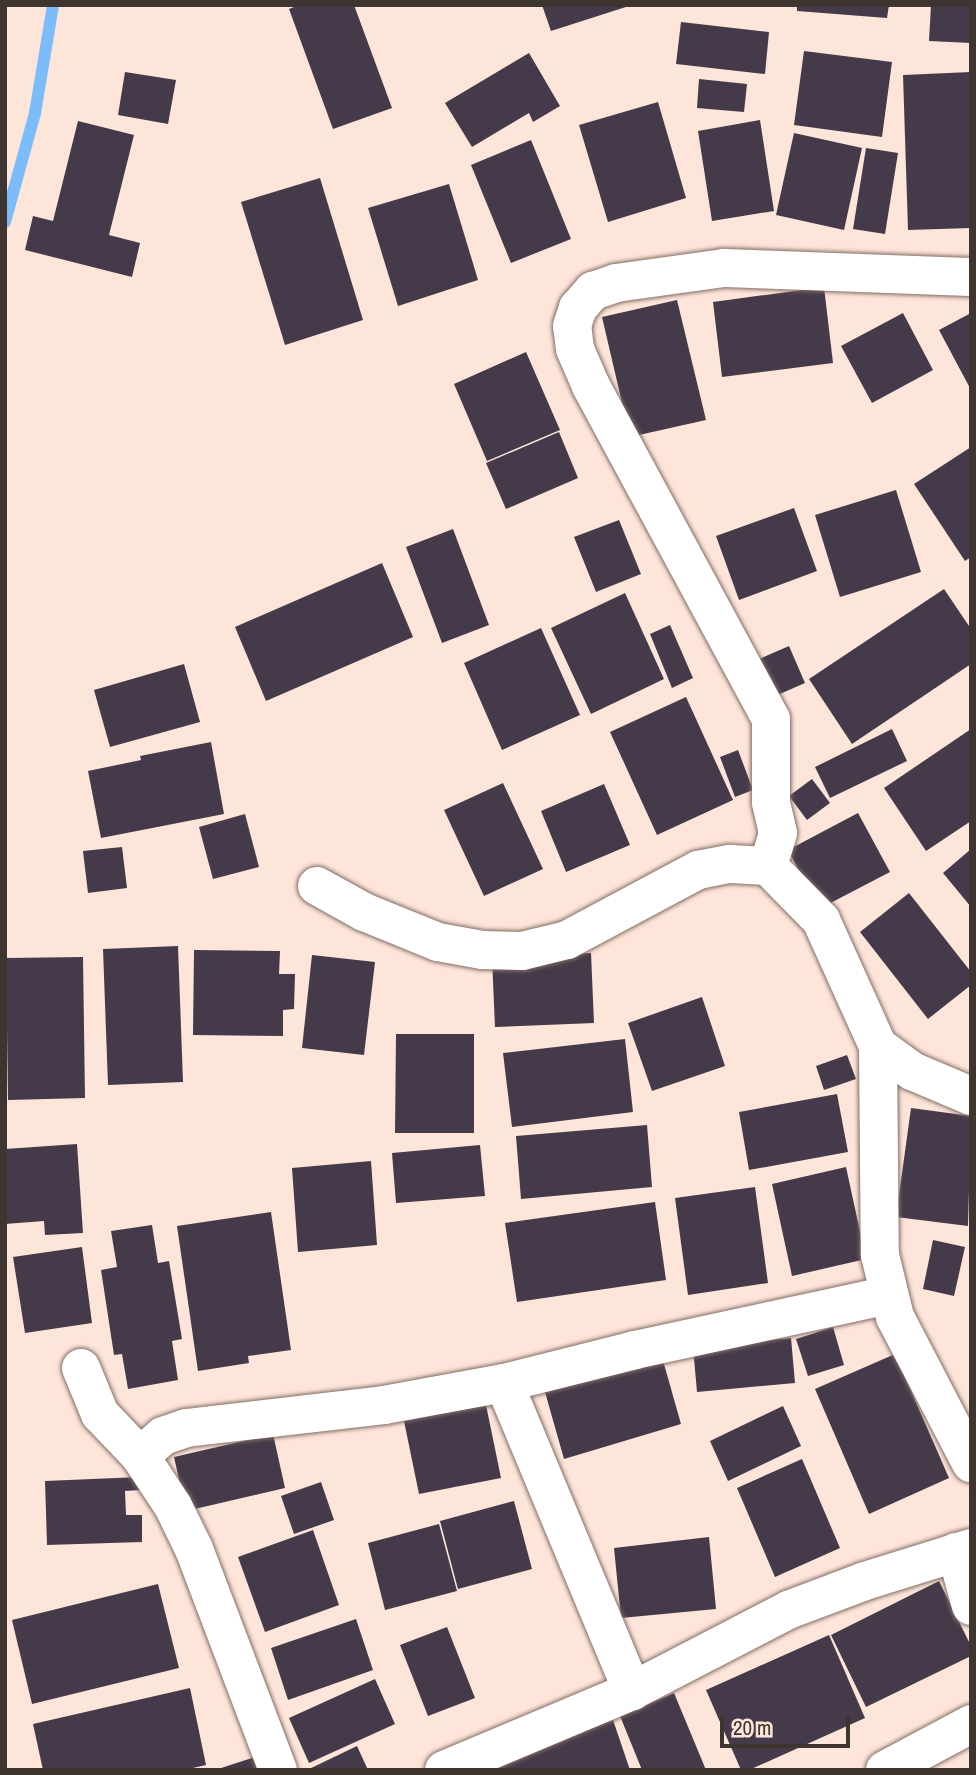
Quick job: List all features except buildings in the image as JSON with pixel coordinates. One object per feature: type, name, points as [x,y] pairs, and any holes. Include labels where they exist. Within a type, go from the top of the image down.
[{"type":"street","points":[[768,866],[778,833],[771,802],[771,719],[590,386],[575,349],[572,326],[578,308],[593,291],[615,283],[724,268],[971,277]]},
{"type":"street","points":[[317,886],[364,912],[438,942],[482,950],[522,951],[566,940],[698,870],[730,864],[768,866],[821,919],[878,1046],[880,1255],[895,1317],[971,1463]]},
{"type":"street","points":[[878,1046],[912,1071],[971,1096]]},
{"type":"street","points":[[140,1456],[163,1436],[186,1428],[384,1405],[504,1383],[635,1350],[889,1295]]},
{"type":"street","points":[[81,1368],[100,1414],[140,1456],[173,1506],[194,1549],[278,1770]]},
{"type":"street","points":[[504,1383],[632,1691]]},
{"type":"street","points":[[444,1770],[632,1691],[788,1610],[865,1581],[963,1550],[971,1606]]},
{"type":"street","points":[[885,1770],[971,1724]]},
{"type":"waterway","points":[[5,222],[35,113],[53,5]]}]
